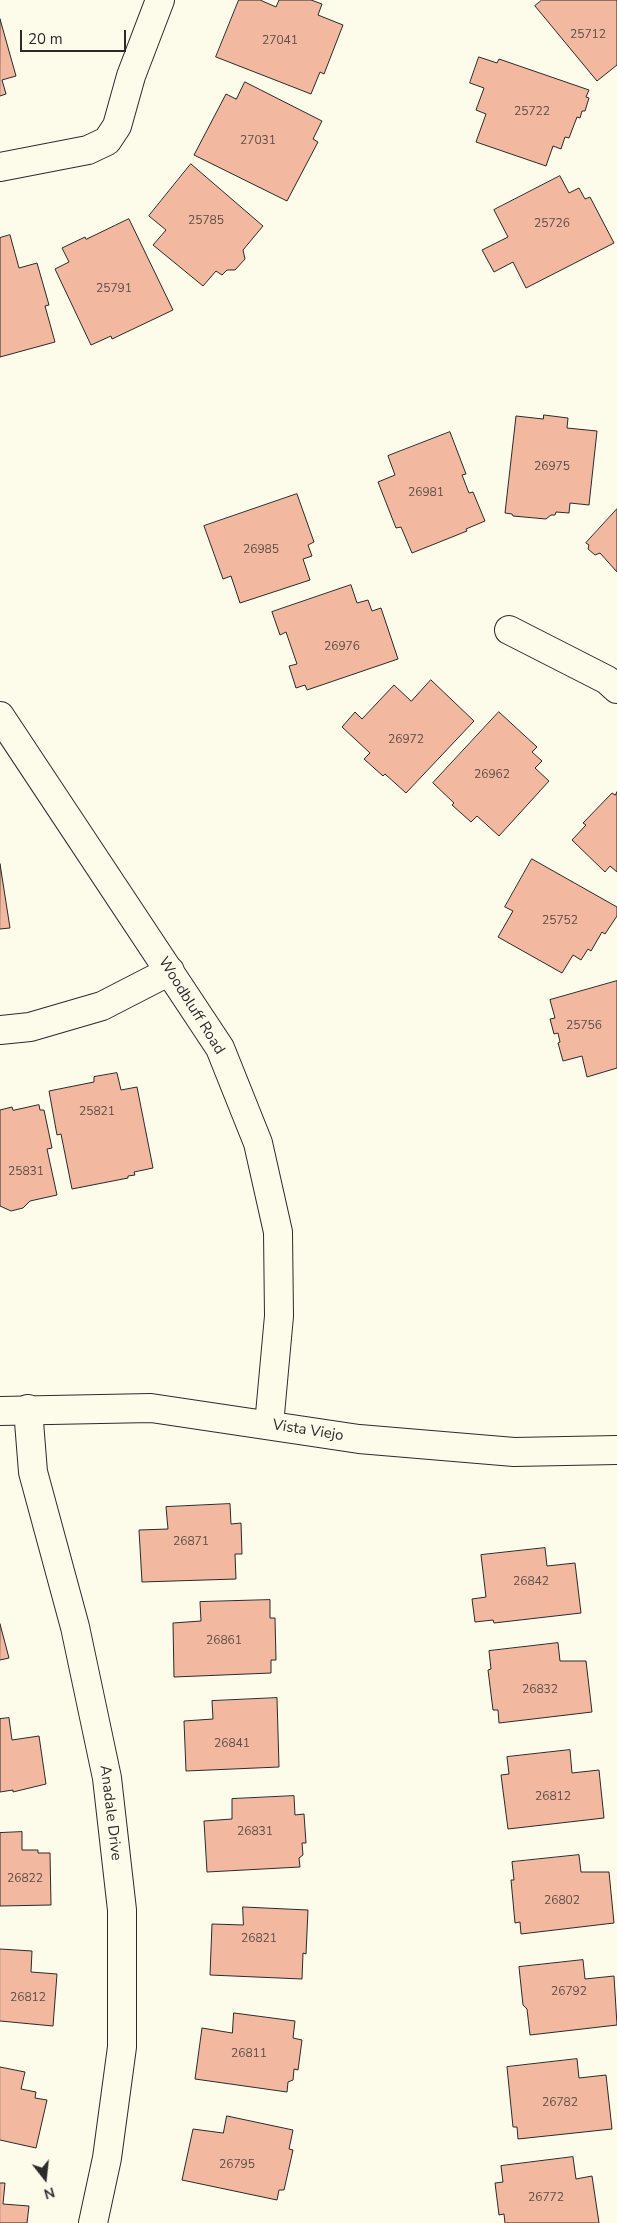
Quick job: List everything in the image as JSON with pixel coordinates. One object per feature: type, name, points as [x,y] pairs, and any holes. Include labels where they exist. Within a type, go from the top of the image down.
[{"type":"street","points":[[0,167],[27,160],[88,150],[107,141],[117,126],[131,76],[160,0]]},
{"type":"street","points":[[509,630],[607,680],[617,689]]},
{"type":"street","name":"Woodbluff Road","points":[[0,716],[220,1048],[258,1143],[278,1232],[279,1316],[269,1425]]},
{"type":"street","points":[[0,1030],[30,1027],[102,1006],[170,972]]},
{"type":"street","name":"Vista Viejo","points":[[0,1411],[150,1408],[359,1439],[514,1452],[617,1450]]},
{"type":"street","name":"Anadale Drive","points":[[28,1409],[33,1472],[75,1627],[107,1778],[122,1910],[122,2047],[108,2158],[93,2223]]},
{"type":"building","points":[[239,0],[260,0],[276,7],[279,0],[311,0],[322,4],[318,15],[343,25],[324,74],[320,72],[311,94],[216,57]]},
{"type":"building","points":[[542,0],[617,0],[617,65],[597,81],[535,6]]},
{"type":"building","points":[[0,19],[16,76],[2,80],[6,94],[0,96]]},
{"type":"building","points":[[479,57],[497,63],[499,59],[589,90],[586,97],[589,98],[585,111],[582,111],[580,118],[577,117],[569,138],[565,137],[561,149],[553,146],[546,166],[476,142],[486,114],[476,110],[484,88],[470,83]]},
{"type":"building","points":[[245,82],[322,121],[313,139],[318,142],[287,201],[194,155],[226,94],[236,99]]},
{"type":"building","points":[[191,164],[263,226],[243,250],[245,259],[235,270],[227,270],[222,275],[216,271],[203,286],[153,245],[166,230],[149,216]]},
{"type":"building","points":[[560,176],[569,193],[579,188],[585,199],[590,197],[614,243],[526,288],[513,262],[494,272],[482,250],[508,237],[494,210]]},
{"type":"building","points":[[129,219],[173,310],[112,339],[111,336],[91,345],[55,269],[69,262],[62,248]]},
{"type":"building","points":[[10,235],[19,268],[37,263],[49,305],[45,306],[55,342],[0,357],[0,238]]},
{"type":"building","points":[[544,415],[568,418],[567,428],[597,431],[589,505],[570,503],[569,513],[556,512],[555,515],[551,515],[546,519],[513,516],[512,514],[505,513],[516,416],[543,419]]},
{"type":"building","points":[[450,432],[466,474],[462,475],[469,493],[473,492],[485,521],[466,529],[467,531],[412,553],[401,527],[396,528],[378,482],[395,475],[388,456]]},
{"type":"building","points":[[297,494],[314,542],[308,545],[312,556],[303,559],[310,580],[240,603],[231,576],[223,579],[204,526]]},
{"type":"building","points":[[617,509],[617,572],[600,553],[595,555],[588,549],[589,545],[586,543]]},
{"type":"building","points":[[351,585],[357,603],[368,600],[372,611],[381,608],[398,659],[307,690],[305,685],[296,688],[289,666],[297,664],[286,632],[280,635],[272,612]]},
{"type":"building","points":[[431,680],[474,721],[406,793],[385,774],[383,776],[364,759],[370,753],[342,727],[355,712],[362,719],[394,685],[411,701]]},
{"type":"building","points":[[499,712],[537,747],[532,752],[542,761],[535,768],[549,781],[499,836],[477,816],[471,822],[452,805],[454,803],[433,783]]},
{"type":"building","points":[[617,792],[617,872],[610,866],[605,872],[572,840],[586,825],[583,823],[612,793],[615,795]]},
{"type":"building","points":[[532,859],[617,907],[617,916],[605,934],[602,932],[591,951],[588,949],[581,960],[573,955],[562,973],[498,937],[513,911],[505,907]]},
{"type":"building","points":[[0,864],[10,928],[0,929]]},
{"type":"building","points":[[617,981],[617,1068],[587,1077],[582,1056],[563,1061],[558,1043],[560,1042],[558,1033],[554,1034],[550,1019],[555,1018],[550,1000]]},
{"type":"building","points":[[117,1073],[121,1090],[137,1087],[153,1168],[134,1172],[135,1175],[128,1176],[128,1178],[72,1189],[61,1134],[57,1135],[49,1091],[94,1082],[94,1077]]},
{"type":"building","points":[[39,1105],[40,1110],[44,1110],[52,1148],[47,1149],[57,1195],[30,1201],[23,1208],[11,1211],[0,1206],[0,1110],[12,1107],[13,1110]]},
{"type":"building","points":[[230,1504],[231,1524],[241,1523],[242,1554],[235,1554],[236,1579],[142,1582],[139,1530],[168,1529],[166,1507]]},
{"type":"building","points":[[545,1548],[547,1566],[575,1563],[581,1613],[494,1623],[493,1620],[475,1622],[472,1599],[486,1597],[481,1555]]},
{"type":"building","points":[[270,1600],[270,1618],[275,1618],[276,1660],[271,1660],[271,1673],[174,1677],[173,1623],[201,1621],[200,1602]]},
{"type":"building","points":[[0,1624],[9,1658],[0,1660]]},
{"type":"building","points":[[558,1643],[560,1661],[586,1661],[592,1712],[499,1723],[498,1710],[493,1710],[488,1670],[491,1669],[489,1651]]},
{"type":"building","points":[[277,1698],[279,1767],[186,1771],[184,1721],[213,1719],[212,1701]]},
{"type":"building","points":[[9,1718],[12,1740],[39,1736],[46,1784],[13,1792],[13,1790],[0,1792],[0,1719]]},
{"type":"building","points":[[570,1750],[572,1773],[599,1770],[604,1818],[508,1829],[501,1775],[509,1774],[507,1757]]},
{"type":"building","points":[[294,1796],[295,1815],[304,1814],[306,1843],[302,1843],[303,1855],[299,1858],[300,1867],[207,1872],[204,1821],[232,1819],[232,1799]]},
{"type":"building","points":[[22,1832],[22,1850],[38,1850],[38,1853],[50,1853],[51,1905],[0,1906],[0,1833]]},
{"type":"building","points":[[579,1855],[581,1872],[609,1872],[614,1923],[521,1934],[520,1922],[515,1923],[511,1880],[514,1880],[512,1862]]},
{"type":"building","points":[[243,1907],[308,1910],[306,1954],[303,1953],[302,1979],[210,1975],[212,1924],[243,1925]]},
{"type":"building","points":[[0,1949],[32,1951],[31,1972],[57,1974],[53,2026],[0,2021]]},
{"type":"building","points":[[583,1960],[585,1979],[614,1976],[617,2025],[530,2035],[527,2009],[523,2005],[519,1967]]},
{"type":"building","points":[[234,2013],[295,2021],[293,2038],[302,2040],[298,2070],[294,2069],[293,2080],[288,2082],[287,2092],[195,2079],[202,2028],[232,2033]]},
{"type":"building","points":[[577,2059],[579,2078],[606,2075],[612,2129],[518,2139],[517,2127],[513,2127],[507,2067]]},
{"type":"building","points":[[0,2067],[25,2072],[21,2089],[36,2092],[35,2098],[47,2100],[36,2148],[0,2140]]},
{"type":"building","points":[[227,2116],[293,2130],[289,2149],[293,2150],[284,2190],[279,2190],[277,2200],[182,2180],[193,2129],[223,2133]]},
{"type":"building","points":[[573,2157],[576,2179],[592,2176],[599,2223],[505,2223],[504,2214],[499,2215],[495,2183],[503,2182],[501,2166]]},
{"type":"building","points":[[0,2183],[5,2183],[3,2204],[29,2206],[27,2223],[0,2223]]}]
